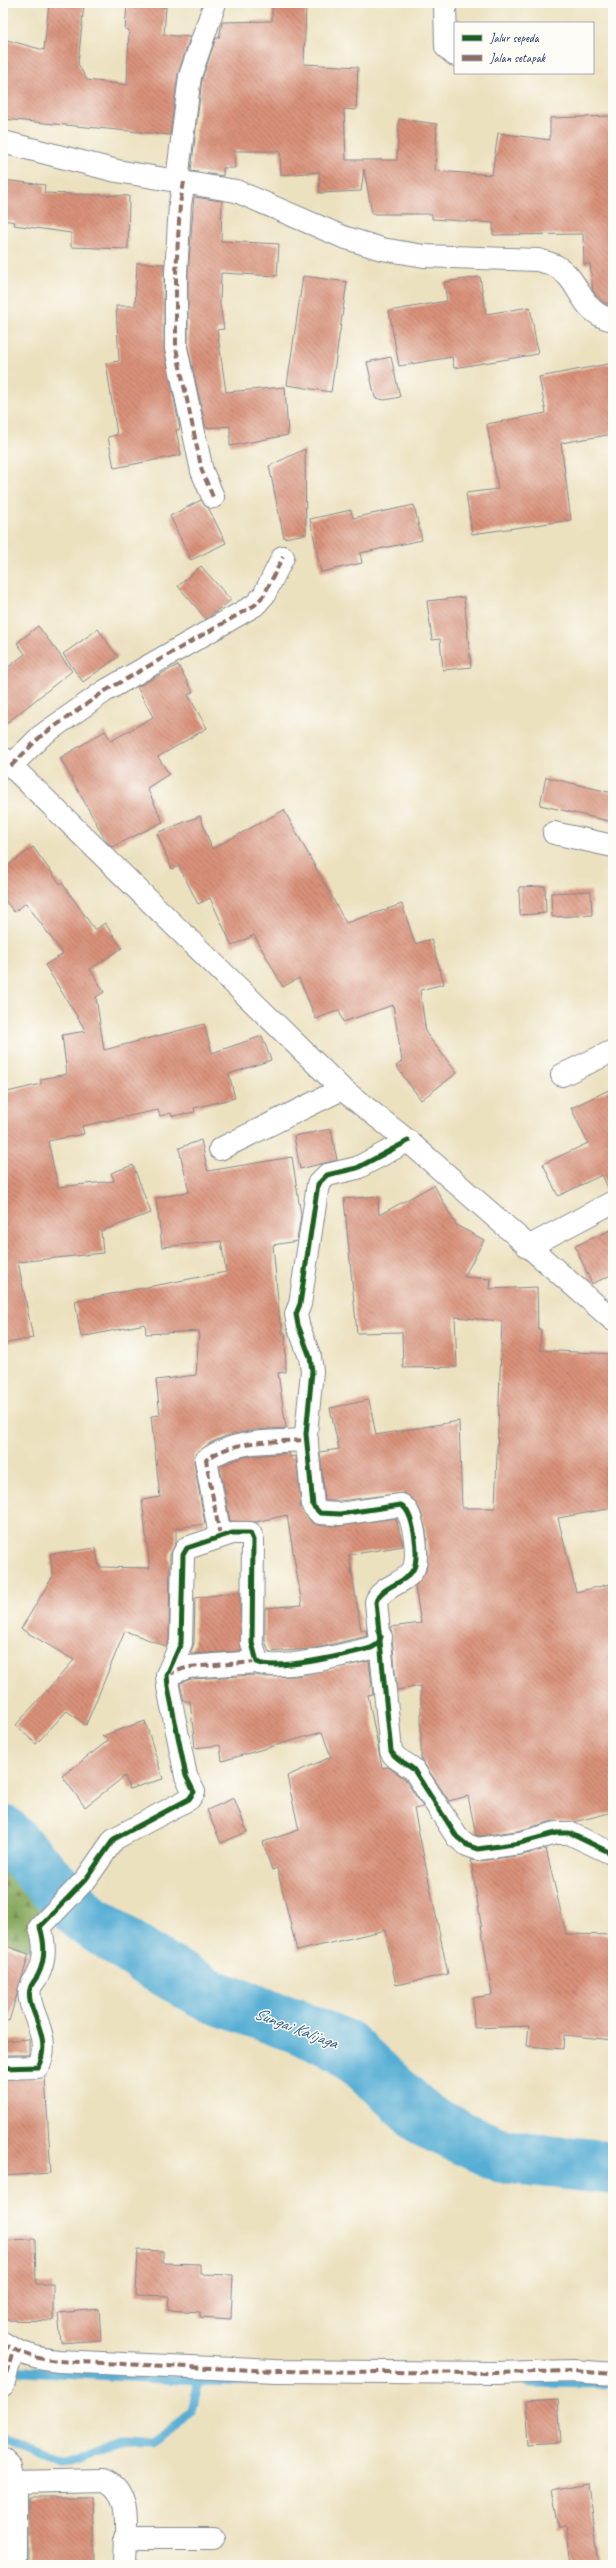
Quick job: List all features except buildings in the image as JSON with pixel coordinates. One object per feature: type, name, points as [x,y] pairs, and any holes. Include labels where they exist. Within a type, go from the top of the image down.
[{"type":"street","points":[[213,497],[202,471],[176,348],[176,274],[180,181],[190,76],[214,3]]},
{"type":"street","points":[[445,3],[446,47],[454,54]]},
{"type":"street","points":[[3,142],[118,171],[236,190],[343,237],[382,249],[424,256],[538,260],[556,266],[567,274],[595,314],[613,320]]},
{"type":"street","points":[[283,557],[264,595],[255,605],[105,691],[40,736],[7,762],[342,1089],[408,1142],[613,1320]]},
{"type":"street","points":[[554,833],[613,846]]},
{"type":"street","points":[[562,1075],[613,1051]]},
{"type":"street","points":[[220,1149],[342,1089]]},
{"type":"street","points":[[408,1142],[357,1168],[327,1175],[318,1184],[300,1304],[296,1314],[312,1371],[307,1440],[313,1506],[316,1511],[340,1514],[401,1505],[410,1514],[414,1535],[414,1567],[407,1575],[378,1595],[376,1602],[381,1637],[390,1751],[394,1757],[406,1762],[414,1770],[457,1837],[467,1845],[478,1848],[520,1843],[556,1833],[569,1833],[613,1854]]},
{"type":"street","points":[[528,1247],[613,1202]]},
{"type":"street","points":[[220,1536],[206,1460],[220,1450],[246,1444],[307,1440]]},
{"type":"street","points":[[3,2068],[38,2067],[42,2059],[43,2040],[30,1989],[44,1959],[45,1947],[40,1927],[86,1879],[105,1854],[114,1839],[189,1799],[194,1792],[186,1776],[169,1695],[167,1675],[181,1643],[183,1555],[187,1548],[232,1533],[250,1533],[253,1540],[252,1643],[257,1662]]},
{"type":"street","points":[[167,1675],[188,1667],[257,1662],[271,1666],[364,1650],[378,1644],[381,1637]]},
{"type":"street","points":[[4,2384],[9,2349],[42,2360],[275,2371],[494,2373],[574,2371],[613,2374]]},
{"type":"street","points":[[3,2459],[11,2467],[15,2482],[15,2565]]},
{"type":"street","points":[[15,2482],[104,2480],[115,2484],[121,2492],[125,2507],[125,2565]]},
{"type":"street","points":[[125,2538],[213,2538]]},
{"type":"green space","points":[[3,1872],[47,1909],[39,1955],[3,1940]]},
{"type":"waterway","name":"Sungai Kalijaga","points":[[3,1832],[84,1917],[158,1966],[212,1996],[294,2025],[346,2047],[426,2121],[502,2156],[613,2168]]},
{"type":"waterway","points":[[7,2370],[199,2381],[286,2382]]},
{"type":"waterway","points":[[3,2439],[60,2460],[80,2458],[118,2443],[152,2444],[171,2431],[192,2410],[199,2381]]},
{"type":"waterway","points":[[528,2383],[604,2384]]},
{"type":"marked path","points":[[184,182],[180,204],[176,274],[176,348],[202,471],[213,497]]},
{"type":"marked path","points":[[11,766],[41,736],[105,691],[255,605],[264,595],[283,557]]},
{"type":"marked path","points":[[220,1536],[206,1460],[217,1453],[241,1445],[307,1440]]},
{"type":"marked path","points":[[167,1675],[188,1667],[257,1662]]},
{"type":"marked path","points":[[3,2343],[29,2355],[58,2361],[275,2371],[494,2373],[574,2371],[613,2374]]},
{"type":"marked path","points":[[3,2385],[13,2350]]},
{"type":"cycle path","points":[[408,1141],[357,1168],[327,1175],[318,1184],[300,1304],[296,1314],[298,1325],[310,1357],[312,1371],[306,1434],[313,1506],[320,1513],[340,1514],[401,1505],[409,1516],[416,1544],[414,1568],[406,1578],[383,1592],[376,1602],[391,1751],[395,1757],[414,1770],[457,1837],[467,1845],[478,1849],[520,1843],[556,1833],[569,1833],[613,1854]]},
{"type":"cycle path","points":[[3,2068],[38,2067],[42,2055],[43,2044],[41,2034],[31,2006],[30,1997],[32,1983],[41,1969],[44,1951],[40,1927],[86,1879],[114,1839],[189,1799],[194,1792],[186,1776],[168,1687],[167,1675],[181,1643],[183,1555],[187,1548],[232,1533],[250,1533],[253,1540],[252,1643],[257,1662],[267,1665],[280,1665],[296,1664],[330,1658],[371,1648],[378,1644],[381,1637]]}]
